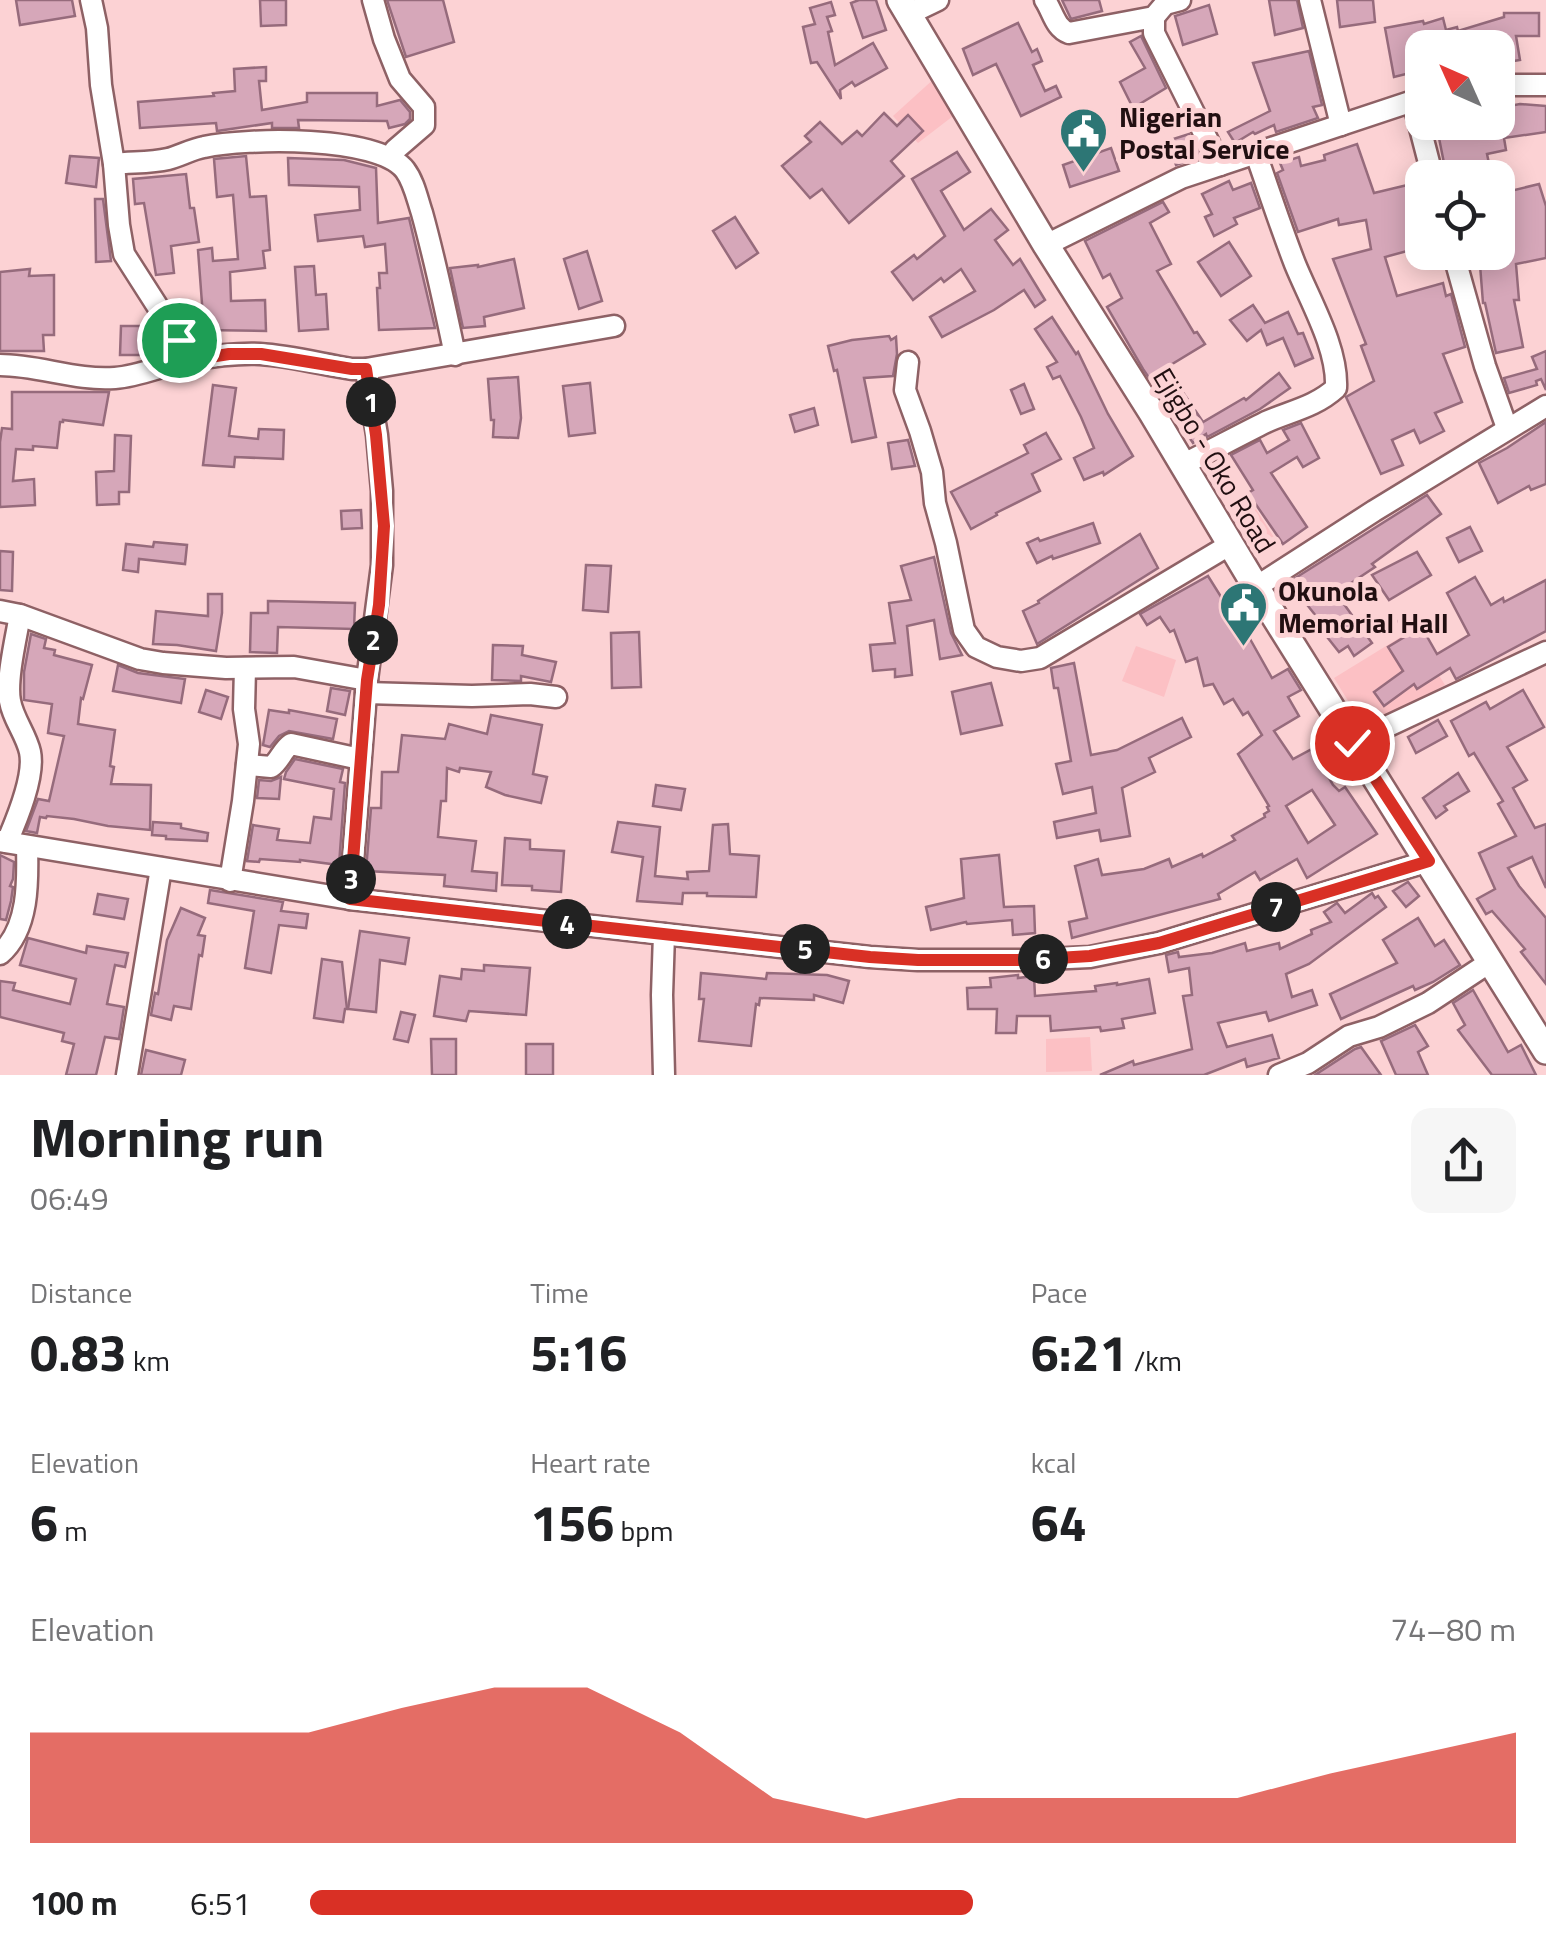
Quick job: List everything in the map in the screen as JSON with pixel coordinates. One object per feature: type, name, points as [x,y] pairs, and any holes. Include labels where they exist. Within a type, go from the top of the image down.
[{"type":"main road","name":"Ejigbo - Oko Road","points":[[904,7],[1256,587],[1546,1051]]},
{"type":"street","points":[[91,0],[124,254],[174,329],[184,361]]},
{"type":"street","points":[[373,0],[400,79],[424,106],[424,124],[394,150],[392,157]]},
{"type":"street","points":[[904,7],[938,0]]},
{"type":"street","points":[[1045,0],[1062,30],[1069,33],[1154,16],[1164,4],[1180,0]]},
{"type":"street","points":[[1310,0],[1341,125]]},
{"type":"street","points":[[1154,16],[1154,33],[1220,165]]},
{"type":"street","points":[[1515,85],[1546,84]]},
{"type":"street","points":[[1046,244],[1152,191],[1405,103]]},
{"type":"street","points":[[114,164],[166,160],[202,147],[298,140],[392,157],[412,182],[437,270],[455,355]]},
{"type":"street","points":[[1182,465],[1270,420],[1325,399],[1336,388],[1337,372],[1328,343],[1256,154]]},
{"type":"street","points":[[1458,270],[1507,428]]},
{"type":"street","points":[[0,365],[28,366],[89,378],[117,378],[184,361],[261,354],[366,369],[614,326]]},
{"type":"street","points":[[908,362],[905,390],[932,472],[935,503],[964,630],[976,647],[997,657],[1040,658],[1231,544]]},
{"type":"street","points":[[350,899],[384,526],[366,369]]},
{"type":"street","points":[[1256,587],[1546,406]]},
{"type":"street","points":[[0,954],[18,929],[28,886],[11,843],[32,766],[26,738],[10,701],[10,614],[162,663],[294,667],[367,687],[472,696],[556,697]]},
{"type":"street","points":[[1352,743],[1546,652]]},
{"type":"street","points":[[230,880],[249,744],[244,709],[245,668]]},
{"type":"street","points":[[247,765],[271,768],[291,744],[360,759]]},
{"type":"street","points":[[11,843],[350,899],[918,960],[1025,960],[1107,953],[1159,943],[1429,861]]},
{"type":"street","points":[[127,1075],[161,868]]},
{"type":"street","points":[[664,934],[664,1075]]},
{"type":"street","points":[[1279,1075],[1308,1064],[1349,1036],[1380,1027],[1428,1003],[1490,962]]},
{"type":"shaded area","points":[[936,77],[957,113],[918,143],[893,116]]},
{"type":"shaded area","points":[[1245,492],[1279,545],[1260,557],[1227,502]]},
{"type":"shaded area","points":[[1404,635],[1412,645],[1420,645],[1445,685],[1363,725],[1334,678]]},
{"type":"shaded area","points":[[1136,646],[1176,660],[1164,697],[1122,681]]},
{"type":"shaded area","points":[[1090,1037],[1092,1071],[1046,1072],[1046,1039]]},
{"type":"building","points":[[16,0],[72,0],[75,16],[20,25]]},
{"type":"building","points":[[260,0],[286,0],[286,25],[261,26]]},
{"type":"building","points":[[387,0],[443,0],[454,42],[406,57]]},
{"type":"building","points":[[876,0],[886,30],[863,38],[851,3]]},
{"type":"building","points":[[1062,0],[1099,0],[1102,11],[1071,19]]},
{"type":"building","points":[[1269,0],[1297,0],[1303,28],[1275,35]]},
{"type":"building","points":[[1337,0],[1373,0],[1375,22],[1340,27]]},
{"type":"building","points":[[831,2],[835,15],[827,17],[835,65],[873,43],[887,68],[840,90],[841,99],[817,62],[811,63],[803,27],[815,24],[810,8]]},
{"type":"building","points":[[1209,5],[1217,34],[1183,45],[1175,16]]},
{"type":"building","points":[[1504,13],[1539,13],[1539,36],[1516,36],[1520,60],[1515,61],[1515,30],[1461,30],[1504,17]]},
{"type":"building","points":[[1443,18],[1446,30],[1405,30],[1405,74],[1394,77],[1385,28]]},
{"type":"building","points":[[1018,23],[1032,52],[1037,49],[1042,61],[1033,65],[1045,91],[1056,86],[1061,97],[1021,116],[996,64],[973,75],[963,49]]},
{"type":"building","points":[[1141,36],[1166,88],[1133,108],[1120,82],[1145,68],[1130,42]]},
{"type":"building","points":[[1309,51],[1322,105],[1313,107],[1318,118],[1276,132],[1274,125],[1235,143],[1228,132],[1270,111],[1253,63]]},
{"type":"building","points":[[266,67],[266,81],[259,81],[262,110],[307,102],[307,93],[377,93],[377,106],[400,100],[410,112],[410,119],[389,128],[387,121],[298,120],[299,128],[272,128],[272,123],[217,131],[216,123],[140,128],[138,102],[235,91],[234,69]]},
{"type":"building","points":[[1515,105],[1546,106],[1546,132],[1515,136]]},
{"type":"building","points":[[884,113],[897,126],[908,115],[923,131],[891,161],[904,176],[849,223],[822,189],[810,198],[782,166],[811,142],[805,136],[820,122],[842,144],[857,131],[862,136]]},
{"type":"building","points":[[1189,134],[1201,157],[1176,165],[1173,157],[1156,162],[1151,146]]},
{"type":"building","points":[[1439,140],[1504,140],[1506,150],[1487,154],[1488,160],[1443,160]]},
{"type":"building","points":[[1357,144],[1374,193],[1405,186],[1405,252],[1385,257],[1397,296],[1443,283],[1446,296],[1451,294],[1465,347],[1443,354],[1462,402],[1435,413],[1444,431],[1420,443],[1414,430],[1392,440],[1403,465],[1381,474],[1346,397],[1374,381],[1361,346],[1366,344],[1333,259],[1371,249],[1366,220],[1339,225],[1338,219],[1298,232],[1277,173],[1283,170],[1280,163],[1299,157],[1301,166],[1325,160],[1324,155]]},
{"type":"building","points":[[1111,148],[1119,171],[1070,187],[1063,165]]},
{"type":"building","points":[[957,152],[970,172],[941,191],[964,230],[991,209],[1008,230],[995,240],[1013,265],[1020,259],[1045,300],[1035,307],[1024,290],[942,337],[930,317],[975,291],[961,269],[944,282],[941,278],[913,300],[892,272],[914,255],[917,259],[945,236],[912,179]]},
{"type":"building","points":[[70,156],[99,158],[96,187],[66,183]]},
{"type":"building","points":[[246,156],[250,197],[266,196],[270,250],[263,251],[265,268],[230,272],[231,301],[265,300],[266,331],[204,330],[198,250],[212,248],[213,261],[238,259],[233,195],[217,197],[214,159]]},
{"type":"building","points":[[288,158],[344,160],[376,168],[378,223],[409,218],[435,328],[379,330],[377,288],[379,273],[387,273],[385,244],[365,247],[363,236],[318,241],[315,215],[360,210],[359,187],[289,185]]},
{"type":"building","points":[[186,174],[199,242],[171,246],[174,273],[156,275],[144,203],[135,204],[133,179]]},
{"type":"building","points":[[1229,181],[1233,190],[1251,183],[1260,208],[1234,218],[1237,224],[1214,236],[1205,217],[1212,214],[1202,194]]},
{"type":"building","points":[[1539,184],[1546,206],[1546,258],[1516,264],[1519,300],[1514,300],[1523,347],[1496,353],[1483,303],[1480,270],[1515,270],[1515,190]]},
{"type":"building","points":[[95,199],[103,199],[111,261],[96,262]]},
{"type":"building","points":[[1163,202],[1169,212],[1150,223],[1171,264],[1157,271],[1194,333],[1205,344],[1169,366],[1203,422],[1246,400],[1279,373],[1290,388],[1260,409],[1193,443],[1107,307],[1122,298],[1110,274],[1103,278],[1085,241]]},
{"type":"building","points":[[735,217],[758,253],[736,268],[713,231]]},
{"type":"building","points":[[1229,242],[1251,276],[1221,296],[1198,262]]},
{"type":"building","points":[[587,251],[602,301],[579,309],[564,259]]},
{"type":"building","points":[[514,259],[524,308],[484,317],[485,326],[463,328],[450,268]]},
{"type":"building","points":[[314,266],[316,295],[326,294],[328,329],[299,331],[295,267]]},
{"type":"building","points":[[30,269],[29,276],[54,275],[54,335],[43,335],[44,351],[0,351],[0,272]]},
{"type":"building","points":[[1253,305],[1265,323],[1288,312],[1298,334],[1303,333],[1313,358],[1295,366],[1283,338],[1267,345],[1261,330],[1247,341],[1230,320]]},
{"type":"building","points":[[1052,317],[1078,352],[1133,456],[1104,475],[1103,472],[1084,480],[1074,458],[1094,448],[1060,376],[1053,379],[1047,367],[1057,362],[1035,329]]},
{"type":"building","points":[[121,326],[154,326],[165,344],[165,352],[120,355]]},
{"type":"building","points":[[889,336],[891,340],[896,337],[893,376],[864,378],[876,437],[852,442],[828,346]]},
{"type":"building","points":[[1546,351],[1546,390],[1541,379],[1536,381],[1537,385],[1509,393],[1504,378],[1537,369],[1532,357]]},
{"type":"building","points":[[518,377],[518,438],[493,437],[488,379]]},
{"type":"building","points":[[590,383],[595,433],[569,436],[563,386]]},
{"type":"building","points":[[1024,384],[1034,409],[1021,414],[1011,390]]},
{"type":"building","points":[[213,385],[236,388],[229,436],[258,439],[259,429],[284,430],[283,459],[235,457],[234,467],[203,465]]},
{"type":"building","points":[[12,392],[109,392],[103,425],[63,420],[57,448],[16,449],[13,481],[34,479],[35,505],[0,507],[0,442],[2,428],[12,429]]},
{"type":"building","points":[[814,408],[818,425],[795,432],[790,415]]},
{"type":"building","points":[[1546,422],[1546,484],[1531,490],[1529,486],[1498,503],[1479,463]]},
{"type":"building","points":[[1301,423],[1319,458],[1303,467],[1297,457],[1271,473],[1307,527],[1283,544],[1248,493],[1253,490],[1231,455],[1260,440],[1267,453],[1289,440],[1283,430]]},
{"type":"building","points":[[1046,433],[1061,459],[1032,474],[1040,491],[971,529],[951,492],[1028,453],[1024,445]]},
{"type":"building","points":[[115,435],[131,436],[129,492],[119,492],[119,504],[97,505],[96,472],[114,471]]},
{"type":"building","points":[[908,440],[915,466],[892,469],[888,443]]},
{"type":"building","points":[[1427,495],[1441,514],[1336,593],[1372,643],[1354,656],[1348,646],[1339,652],[1289,582]]},
{"type":"building","points":[[361,510],[362,528],[342,529],[341,511]]},
{"type":"building","points":[[1093,523],[1100,543],[1053,559],[1052,556],[1037,563],[1027,543],[1038,538],[1040,541]]},
{"type":"building","points":[[1470,527],[1482,551],[1459,562],[1447,538]]},
{"type":"building","points":[[1140,534],[1158,568],[1037,644],[1023,611]]},
{"type":"building","points":[[154,542],[187,545],[185,564],[139,559],[138,572],[123,570],[126,544],[153,547]]},
{"type":"building","points":[[0,551],[13,552],[12,591],[0,590]]},
{"type":"building","points":[[1417,552],[1431,575],[1389,600],[1372,575]]},
{"type":"building","points":[[934,557],[951,633],[962,655],[940,659],[934,620],[907,626],[912,675],[895,677],[895,669],[873,671],[870,645],[895,643],[889,603],[911,600],[901,566]]},
{"type":"building","points":[[586,565],[611,566],[608,612],[583,610]]},
{"type":"building","points":[[1208,576],[1238,619],[1251,610],[1258,621],[1245,630],[1272,678],[1288,669],[1301,690],[1288,697],[1299,716],[1274,731],[1293,759],[1312,749],[1333,785],[1339,791],[1345,787],[1377,834],[1307,878],[1297,859],[1260,880],[1255,872],[1218,894],[1220,899],[1072,938],[1069,922],[1087,918],[1075,866],[1098,859],[1102,875],[1144,869],[1169,859],[1172,867],[1202,854],[1203,857],[1235,840],[1232,836],[1269,811],[1238,754],[1262,735],[1248,712],[1243,715],[1233,699],[1224,704],[1213,684],[1204,686],[1197,658],[1186,662],[1174,630],[1170,632],[1160,617],[1147,625],[1140,614]],"holes":[[[1312,790],[1335,825],[1308,843],[1286,806]]]},
{"type":"building","points":[[1475,577],[1491,605],[1546,580],[1546,631],[1456,679],[1450,668],[1417,689],[1414,684],[1384,706],[1374,692],[1403,671],[1388,647],[1406,636],[1398,621],[1413,612],[1437,654],[1469,635],[1447,593]]},
{"type":"building","points":[[208,594],[222,594],[216,651],[153,644],[156,611],[208,616]]},
{"type":"building","points":[[268,601],[355,603],[354,629],[278,627],[277,653],[250,652],[251,613],[268,613]]},
{"type":"building","points":[[639,632],[641,687],[612,688],[611,633]]},
{"type":"building","points":[[31,634],[46,639],[44,648],[55,650],[54,655],[92,665],[81,698],[78,724],[115,730],[111,784],[151,785],[150,830],[47,816],[40,817],[37,833],[26,831],[38,799],[49,801],[64,736],[48,733],[52,704],[24,700]]},
{"type":"building","points":[[493,645],[523,646],[522,655],[556,662],[551,682],[521,676],[521,681],[492,680]]},
{"type":"building","points":[[1074,663],[1091,755],[1117,750],[1182,718],[1191,737],[1149,758],[1155,772],[1122,788],[1130,836],[1101,841],[1099,830],[1057,838],[1054,822],[1096,813],[1092,787],[1063,794],[1056,764],[1071,761],[1051,668]]},
{"type":"building","points":[[118,665],[138,673],[185,679],[181,703],[113,691]]},
{"type":"building","points":[[991,683],[1002,725],[961,734],[952,692]]},
{"type":"building","points":[[331,688],[350,691],[345,715],[327,711]]},
{"type":"building","points":[[206,690],[228,697],[221,719],[199,712]]},
{"type":"building","points":[[1523,690],[1544,727],[1507,747],[1527,780],[1513,788],[1535,828],[1546,824],[1546,888],[1532,857],[1508,868],[1546,918],[1546,984],[1521,952],[1525,949],[1492,911],[1486,914],[1477,899],[1495,889],[1479,853],[1516,836],[1498,804],[1503,801],[1474,753],[1469,756],[1451,721],[1486,702],[1490,709]]},
{"type":"building","points":[[269,710],[337,719],[333,739],[289,731],[270,747],[263,745]]},
{"type":"building","points":[[491,715],[542,725],[533,774],[547,777],[541,803],[486,787],[491,772],[447,768],[446,801],[441,801],[438,837],[476,841],[472,871],[497,873],[496,891],[444,886],[445,875],[366,871],[371,808],[381,808],[382,772],[398,772],[402,735],[445,739],[449,724],[487,734]]},
{"type":"building","points":[[1438,720],[1447,736],[1416,753],[1408,737]]},
{"type":"building","points":[[295,759],[343,769],[339,865],[300,860],[247,861],[253,825],[279,829],[277,840],[310,843],[314,817],[331,819],[334,789],[284,779]]},
{"type":"building","points":[[1458,773],[1469,791],[1444,806],[1447,810],[1436,818],[1423,798]]},
{"type":"building","points":[[281,777],[279,799],[257,798],[259,780]]},
{"type":"building","points":[[656,785],[685,789],[681,810],[653,806]]},
{"type":"building","points":[[153,822],[181,824],[181,828],[208,833],[207,841],[152,835]]},
{"type":"building","points":[[618,822],[660,827],[655,876],[688,879],[687,872],[709,871],[713,825],[728,824],[730,854],[759,856],[756,897],[683,893],[682,904],[637,901],[643,857],[612,852]]},
{"type":"building","points":[[505,838],[530,840],[530,849],[564,851],[561,892],[502,885]]},
{"type":"building","points":[[0,855],[14,862],[6,920],[0,919]]},
{"type":"building","points":[[999,855],[1004,907],[1034,906],[1035,933],[1013,935],[1012,920],[966,922],[931,930],[926,907],[964,898],[961,859]]},
{"type":"building","points":[[1408,882],[1419,896],[1406,907],[1393,891]]},
{"type":"building","points":[[210,890],[283,902],[281,911],[308,914],[306,928],[279,925],[271,973],[245,968],[254,911],[208,903]]},
{"type":"building","points":[[1372,893],[1386,907],[1309,964],[1286,974],[1292,997],[1312,990],[1317,1005],[1269,1021],[1266,1012],[1218,1023],[1227,1047],[1272,1035],[1279,1058],[1247,1067],[1245,1059],[1204,1075],[1100,1075],[1133,1061],[1134,1065],[1192,1049],[1183,996],[1192,995],[1189,968],[1169,972],[1166,955],[1212,953],[1245,943],[1247,951],[1279,943],[1280,949],[1331,922],[1324,912],[1337,903],[1345,913]]},
{"type":"building","points":[[98,894],[128,899],[124,919],[94,914]]},
{"type":"building","points":[[181,908],[205,918],[198,935],[205,936],[191,1009],[174,1006],[171,1020],[151,1015],[167,940]]},
{"type":"building","points":[[1418,918],[1435,946],[1444,940],[1460,965],[1433,982],[1415,990],[1413,986],[1341,1019],[1330,994],[1397,963],[1383,940]]},
{"type":"building","points":[[360,931],[409,938],[405,964],[380,960],[376,1012],[348,1009]]},
{"type":"building","points":[[28,938],[86,953],[87,946],[128,953],[125,967],[115,965],[107,1004],[124,1007],[119,1039],[105,1037],[96,1075],[66,1075],[74,1044],[62,1041],[64,1033],[0,1017],[0,981],[15,983],[13,990],[70,1004],[76,979],[20,965]]},
{"type":"building","points":[[322,959],[342,962],[347,1009],[343,1022],[314,1018]]},
{"type":"building","points":[[484,965],[530,968],[526,1015],[469,1011],[466,1021],[434,1016],[440,976],[461,979],[462,969],[484,971]]},
{"type":"building","points":[[701,973],[766,979],[767,973],[827,975],[849,981],[843,1003],[814,995],[814,1000],[760,998],[751,1046],[699,1041],[704,999],[699,999]]},
{"type":"building","points":[[1034,976],[1035,996],[1096,991],[1095,986],[1149,979],[1155,1013],[1122,1019],[1124,1028],[1101,1031],[1100,1027],[1051,1031],[1050,1016],[1017,1016],[1016,1033],[996,1033],[997,1009],[968,1009],[967,988],[991,987],[990,978]]},
{"type":"building","points":[[1473,990],[1508,1052],[1521,1045],[1536,1075],[1492,1075],[1458,1030],[1465,1025],[1453,1003]]},
{"type":"building","points":[[401,1012],[415,1015],[408,1042],[394,1039]]},
{"type":"building","points":[[1415,1025],[1428,1046],[1418,1052],[1428,1075],[1396,1075],[1381,1041]]},
{"type":"building","points":[[431,1039],[456,1039],[456,1075],[432,1075]]},
{"type":"building","points":[[526,1044],[553,1044],[553,1075],[526,1075]]},
{"type":"building","points":[[1361,1047],[1381,1075],[1315,1075],[1355,1049]]},
{"type":"building","points":[[146,1050],[185,1060],[181,1075],[141,1075]]},
{"type":"place","name":"Nigerian Postal Service","points":[[1084,174]]},
{"type":"place","name":"Okunola Memorial Hall","points":[[1243,648]]},
{"type":"route","points":[[179,340],[184,361],[261,354],[366,369],[384,526],[350,899],[870,957],[1025,960],[1090,956],[1159,943],[1429,861],[1352,743]]}]
